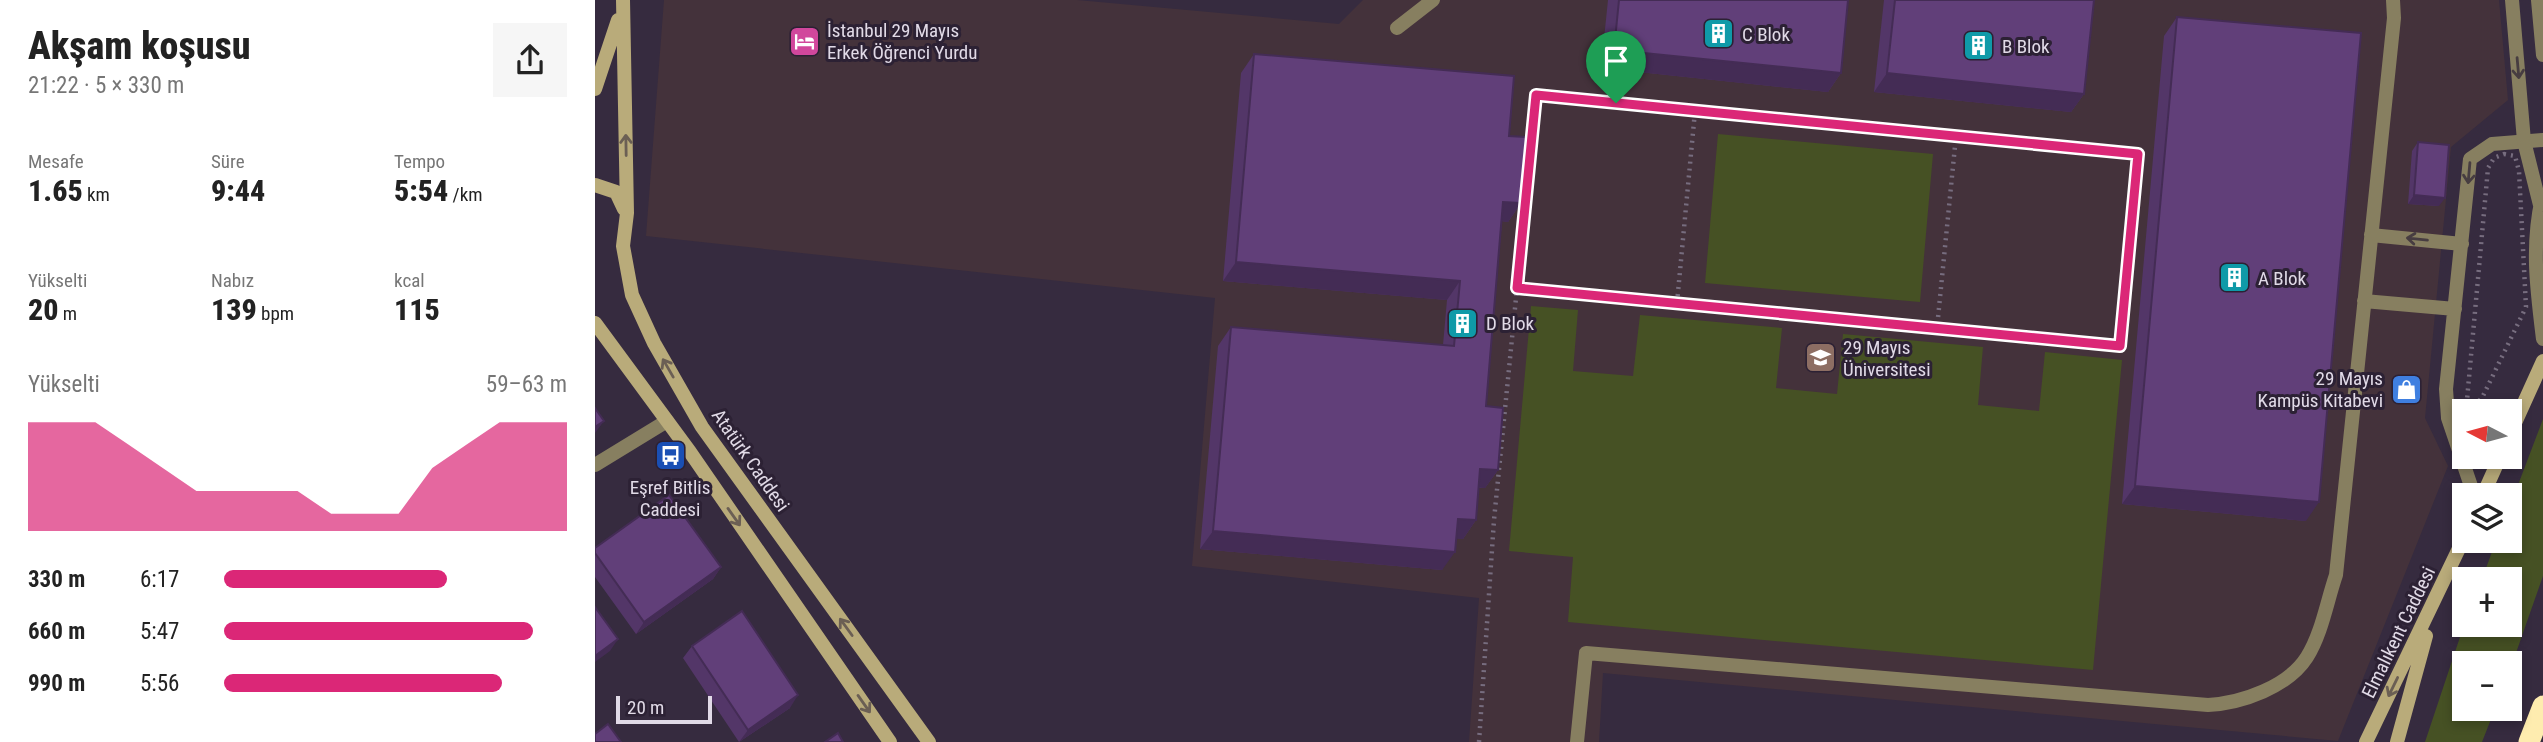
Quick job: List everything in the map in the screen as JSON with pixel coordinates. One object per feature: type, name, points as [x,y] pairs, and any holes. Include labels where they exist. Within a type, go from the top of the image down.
[{"type":"highway","points":[[2529,742],[2543,706]]},
{"type":"main road","points":[[595,89],[623,3]]},
{"type":"main road","name":"Atatürk Caddesi","points":[[623,3],[627,213],[623,246],[632,295],[654,344],[702,427],[929,742]]},
{"type":"main road","points":[[595,185],[616,192],[627,213]]},
{"type":"main road","points":[[595,323],[667,421],[890,742]]},
{"type":"main road","points":[[2522,407],[2543,361]]},
{"type":"main road","name":"Elmalıkent Caddesi","points":[[2366,742],[2457,553]]},
{"type":"main road","points":[[2397,742],[2434,604]]},
{"type":"street","points":[[1397,28],[1433,0]]},
{"type":"street","points":[[1577,742],[1587,653],[2208,705],[2237,703],[2272,687],[2307,658],[2336,575],[2393,0]]},
{"type":"street","points":[[2512,0],[2524,141],[2542,199],[2534,268],[2543,339]]},
{"type":"street","points":[[2538,0],[2543,55]]},
{"type":"street","points":[[2470,483],[2448,418],[2446,389],[2470,159],[2493,144],[2543,140]]},
{"type":"street","points":[[2371,235],[2462,244]]},
{"type":"street","points":[[2364,301],[2455,309]]},
{"type":"street","points":[[595,465],[667,421]]},
{"type":"path","points":[[1479,742],[1494,520],[1536,95],[2138,154],[2120,346],[1517,288]]},
{"type":"path","points":[[1677,303],[1695,111]]},
{"type":"path","points":[[1937,328],[1956,136]]},
{"type":"path","points":[[2504,154],[2515,156],[2519,171],[2526,307],[2482,398],[2473,406],[2466,400],[2488,168],[2494,158],[2504,154]]},
{"type":"shaded area","name":"29 Mayıs Üniversitesi","points":[[664,0],[1077,0],[1339,24],[1363,0],[2499,0],[2508,100],[2451,147],[2425,418],[2448,466],[2338,741],[1603,673],[1599,742],[1469,742],[1479,598],[1192,566],[1215,298],[646,236]]},
{"type":"green space","points":[[1718,134],[1933,154],[1920,302],[1705,283]]},
{"type":"green space","points":[[1531,306],[1578,310],[1573,371],[1633,376],[1640,315],[1782,328],[1776,388],[1837,394],[1843,334],[1983,347],[1978,405],[2039,411],[2045,352],[2122,360],[2093,670],[1568,622],[1573,557],[1509,551]]},
{"type":"green space","points":[[2543,419],[2543,576],[2522,636],[2522,567],[2486,567],[2492,553],[2522,553],[2522,483],[2519,483]]},
{"type":"green space","points":[[2460,637],[2522,637],[2517,651],[2455,651]]},
{"type":"green space","points":[[2452,661],[2452,721],[2490,721],[2482,742],[2425,742]]},
{"type":"building","name":"C Blok","points":[[1619,0],[1848,0],[1841,73],[1614,50]]},
{"type":"building","name":"B Blok","points":[[1895,0],[2094,0],[2084,94],[1887,73]]},
{"type":"building","name":"A Blok","points":[[2177,17],[2361,33],[2319,502],[2135,486]]},
{"type":"building","name":"D Blok","points":[[1254,54],[1514,76],[1509,136],[1526,137],[1521,203],[1503,202],[1486,406],[1503,408],[1498,470],[1480,469],[1476,520],[1458,519],[1455,552],[1213,531],[1231,327],[1454,346],[1460,281],[1236,262]]},
{"type":"building","points":[[2418,142],[2449,145],[2445,198],[2414,195]]},
{"type":"building","points":[[595,408],[604,421],[595,427]]},
{"type":"building","points":[[669,495],[721,567],[644,622],[595,553],[595,548]]},
{"type":"building","points":[[595,607],[618,639],[595,656]]},
{"type":"building","points":[[742,611],[798,695],[748,730],[692,646]]},
{"type":"building","points":[[608,724],[621,742],[595,742],[595,734]]},
{"type":"building","points":[[838,733],[843,742],[825,742]]},
{"type":"place","name":"C Blok","points":[[1719,34]]},
{"type":"place","name":"İstanbul 29 Mayıs Erkek Öğrenci Yurdu","points":[[804,41]]},
{"type":"place","name":"B Blok","points":[[1979,46]]},
{"type":"place","name":"A Blok","points":[[2235,278]]},
{"type":"place","name":"D Blok","points":[[1463,323]]},
{"type":"place","name":"29 Mayıs Üniversitesi","points":[[1820,358]]},
{"type":"place","name":"29 Mayıs Kampüs Kitabevi","points":[[2406,389]]},
{"type":"place","name":"Eşref Bitlis Caddesi","points":[[670,456]]},
{"type":"route","points":[[1536,95],[1616,103],[2138,154],[2120,346],[1517,288],[1536,95]]}]
